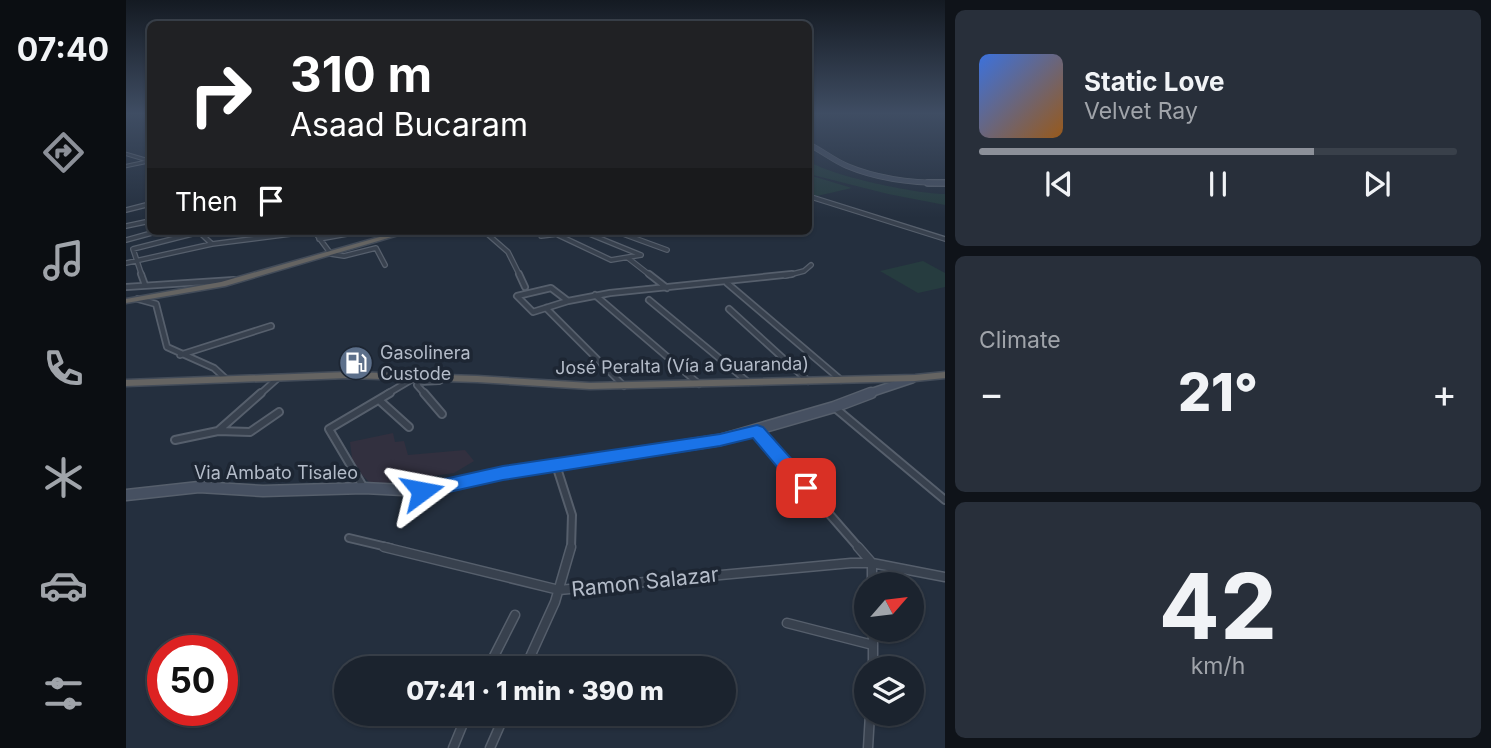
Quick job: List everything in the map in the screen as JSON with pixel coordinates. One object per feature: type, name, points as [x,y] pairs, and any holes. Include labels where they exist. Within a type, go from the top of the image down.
[{"type":"highway","points":[[126,301],[234,281],[395,235]]},
{"type":"highway","name":"José Peralta (Vía a Guaranda)","points":[[126,383],[348,375],[624,386],[915,379],[945,375]]},
{"type":"main road","points":[[816,149],[846,166],[865,172],[906,182],[945,183]]},
{"type":"main road","name":"Via Ambato Tisaleo","points":[[126,495],[199,487],[263,491],[364,488],[422,491],[556,465],[720,440],[834,407],[896,383],[915,379]]},
{"type":"street","points":[[127,155],[147,159]]},
{"type":"street","points":[[126,166],[147,160]]},
{"type":"street","points":[[812,198],[945,239]]},
{"type":"street","points":[[126,210],[147,205]]},
{"type":"street","points":[[143,206],[147,215]]},
{"type":"street","points":[[126,226],[147,222]]},
{"type":"street","points":[[126,240],[147,234]]},
{"type":"street","points":[[145,285],[135,261],[133,248],[187,235]]},
{"type":"street","points":[[202,235],[212,244]]},
{"type":"street","points":[[126,263],[212,244],[283,235]]},
{"type":"street","points":[[317,235],[331,254],[344,256],[376,248],[385,265]]},
{"type":"street","points":[[320,239],[342,235]]},
{"type":"street","points":[[489,235],[508,252],[524,287]]},
{"type":"street","points":[[562,235],[608,259],[641,256],[591,235]]},
{"type":"street","points":[[626,235],[667,250]]},
{"type":"street","points":[[628,258],[667,288]]},
{"type":"street","points":[[568,301],[551,288],[517,296],[533,312],[595,295],[727,284],[794,274],[811,265]]},
{"type":"street","points":[[126,287],[234,281]]},
{"type":"street","points":[[727,284],[841,380]]},
{"type":"street","points":[[595,295],[699,384]]},
{"type":"street","points":[[138,299],[156,304],[163,340],[167,347],[220,371],[226,379]]},
{"type":"street","points":[[649,300],[748,382]]},
{"type":"street","points":[[545,308],[624,386]]},
{"type":"street","points":[[729,309],[808,381]]},
{"type":"street","points":[[180,355],[271,326]]},
{"type":"street","points":[[364,488],[329,429],[415,377]]},
{"type":"street","points":[[218,431],[278,378]]},
{"type":"street","points":[[442,414],[416,385],[419,382],[439,381],[444,378]]},
{"type":"street","points":[[379,400],[409,427]]},
{"type":"street","points":[[834,407],[945,499]]},
{"type":"street","points":[[175,440],[218,431],[250,432],[279,412]]},
{"type":"street","points":[[757,431],[872,563],[872,572]]},
{"type":"street","points":[[530,656],[559,590],[573,533],[572,518],[556,465]]},
{"type":"street","name":"Ramon Salazar","points":[[349,538],[559,590],[827,564],[872,563],[945,577]]},
{"type":"street","points":[[494,656],[515,615]]},
{"type":"street","points":[[787,622],[873,645],[873,656]]},
{"type":"street","points":[[453,748],[462,726]]},
{"type":"street","points":[[490,748],[500,726]]},
{"type":"street","points":[[868,748],[869,726]]},
{"type":"shaded area","points":[[393,433],[395,442],[404,441],[408,455],[465,450],[474,461],[454,473],[372,485],[353,466],[350,442]]},
{"type":"green space","points":[[812,163],[875,183],[945,194],[945,205],[812,175]]},
{"type":"green space","points":[[812,176],[852,188],[812,195]]},
{"type":"green space","points":[[923,261],[945,273],[945,287],[918,293],[880,271]]},
{"type":"place","name":"Gasolinera Custode","points":[[356,363]]},
{"type":"route","points":[[422,491],[503,473],[720,440],[757,431],[806,488]]}]
